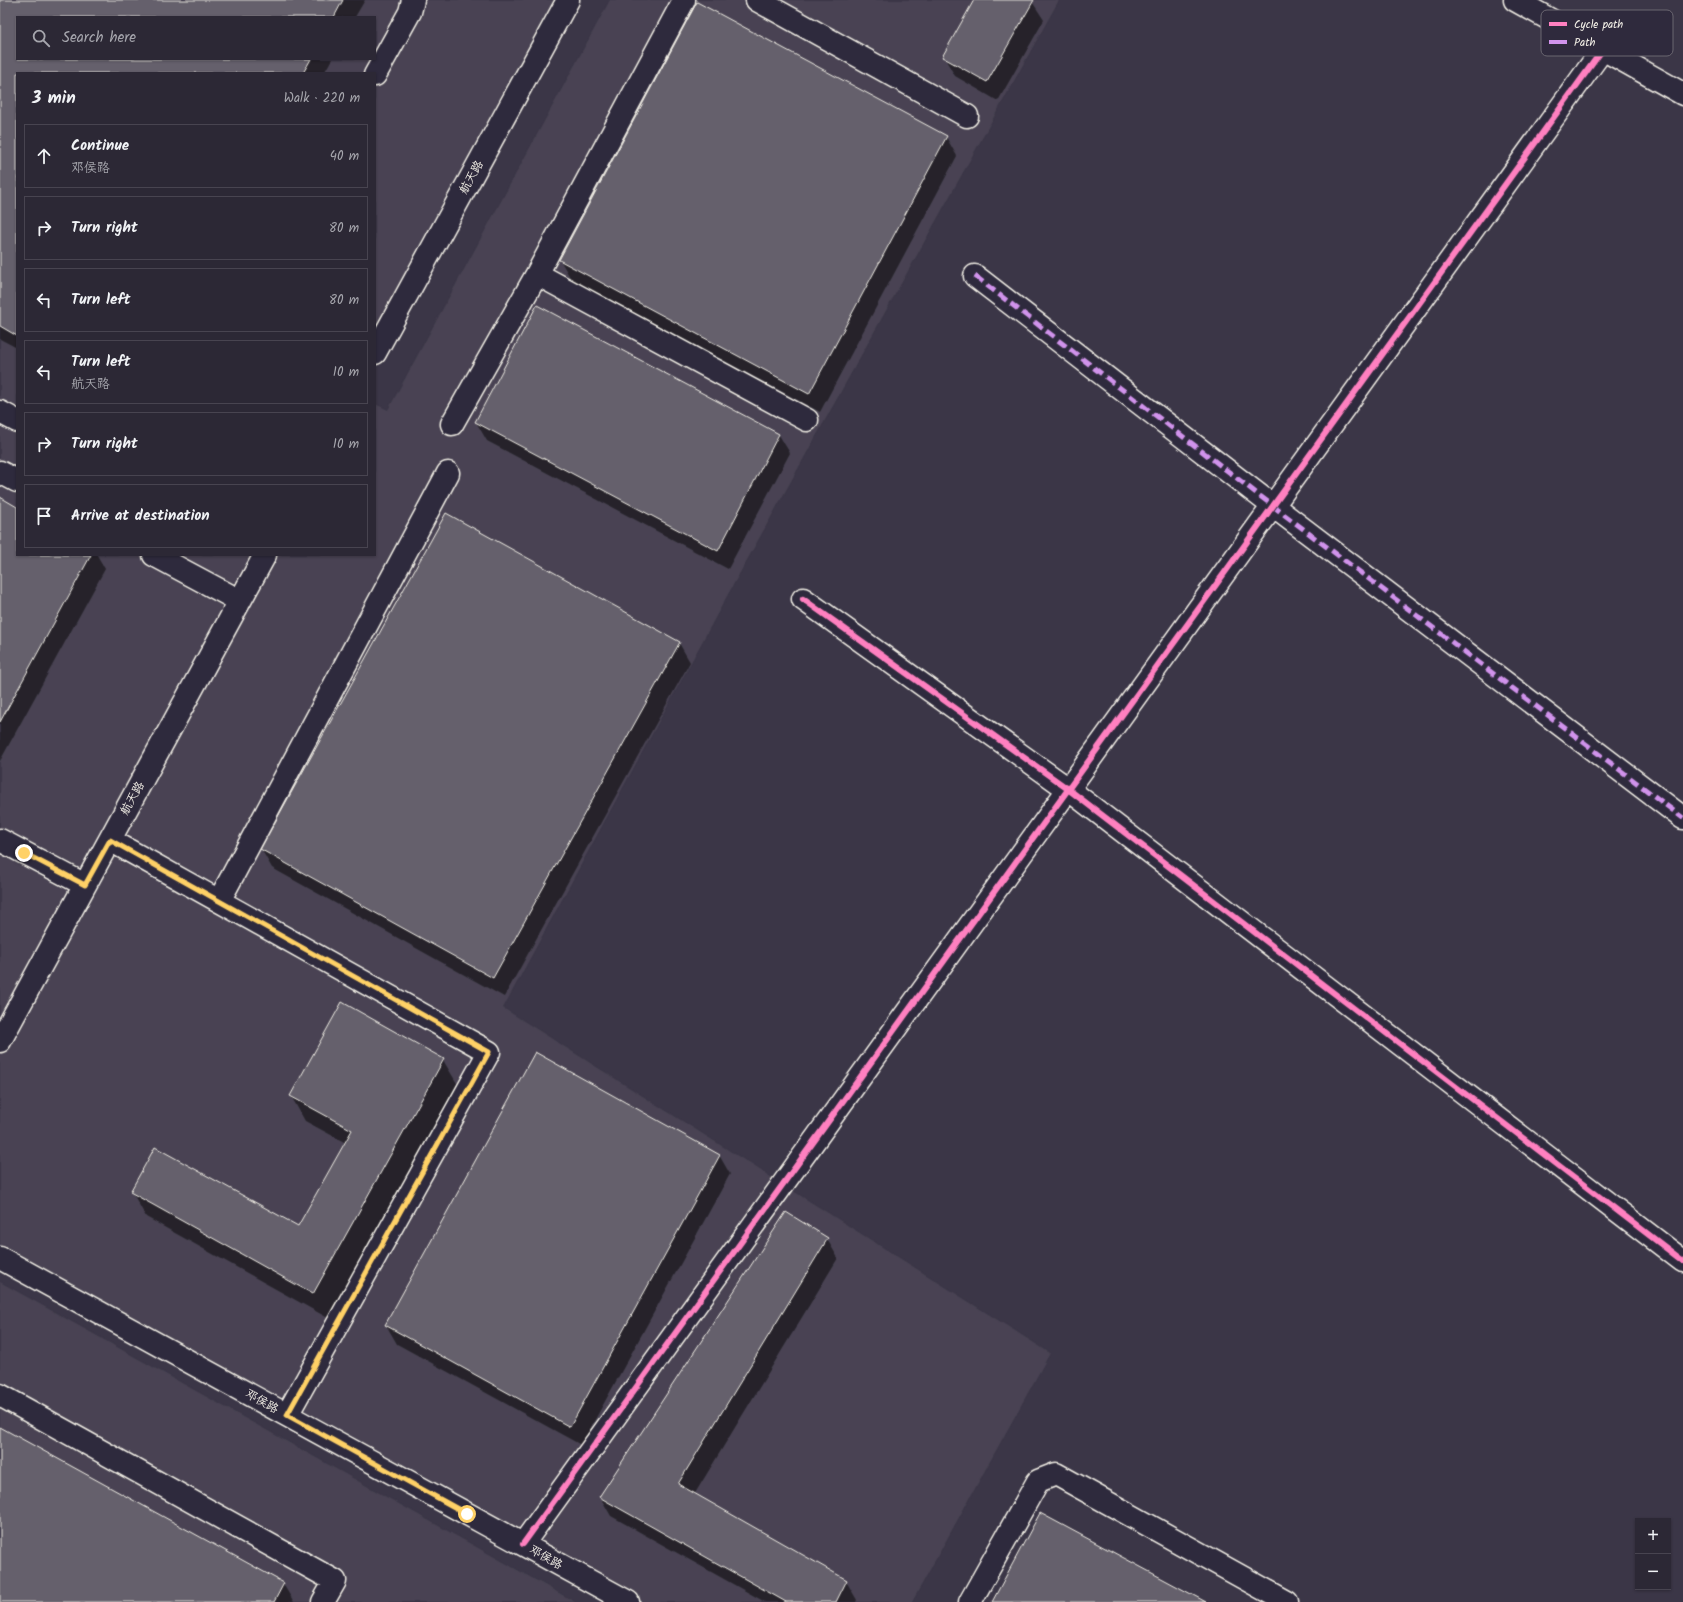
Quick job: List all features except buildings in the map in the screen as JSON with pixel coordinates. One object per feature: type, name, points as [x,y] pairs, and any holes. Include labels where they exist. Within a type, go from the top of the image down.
[{"type":"street","points":[[376,73],[410,12],[413,0]]},
{"type":"street","name":"航天路","points":[[376,351],[568,0]]},
{"type":"street","points":[[452,424],[537,274],[684,0]]},
{"type":"street","points":[[757,0],[967,116]]},
{"type":"street","points":[[1515,0],[1541,14]]},
{"type":"street","points":[[522,1544],[1598,56]]},
{"type":"street","points":[[1615,56],[1683,94]]},
{"type":"street","points":[[537,274],[806,420]]},
{"type":"street","points":[[975,276],[1273,506],[1683,818]]},
{"type":"street","points":[[0,412],[16,420]]},
{"type":"street","points":[[0,472],[16,480]]},
{"type":"street","points":[[219,901],[448,473]]},
{"type":"street","points":[[156,556],[240,601]]},
{"type":"street","name":"航天路","points":[[0,1042],[263,556]]},
{"type":"street","points":[[803,599],[1068,789],[1683,1261]]},
{"type":"street","points":[[0,840],[85,885]]},
{"type":"street","points":[[110,840],[489,1052],[287,1415]]},
{"type":"street","name":"邓侯路","points":[[0,1258],[628,1602]]},
{"type":"street","points":[[0,1395],[335,1581],[323,1602]]},
{"type":"street","points":[[970,1602],[1038,1481],[1056,1474],[1287,1602]]},
{"type":"shaded area","points":[[0,0],[568,0],[376,351],[376,72],[16,72],[16,556],[376,556],[376,404],[388,410],[610,0],[1059,0],[727,596],[503,1008],[1050,1353],[912,1602],[628,1602],[0,1258]]},
{"type":"shaded area","points":[[0,1282],[575,1602],[0,1602]]},
{"type":"marked path","points":[[975,276],[1273,506],[1683,818]]},
{"type":"cycle path","points":[[523,1544],[1598,56]]},
{"type":"cycle path","points":[[803,599],[1068,789],[1683,1261]]},
{"type":"route","points":[[24,853],[85,885],[110,840],[489,1052],[287,1415],[467,1514]]}]
